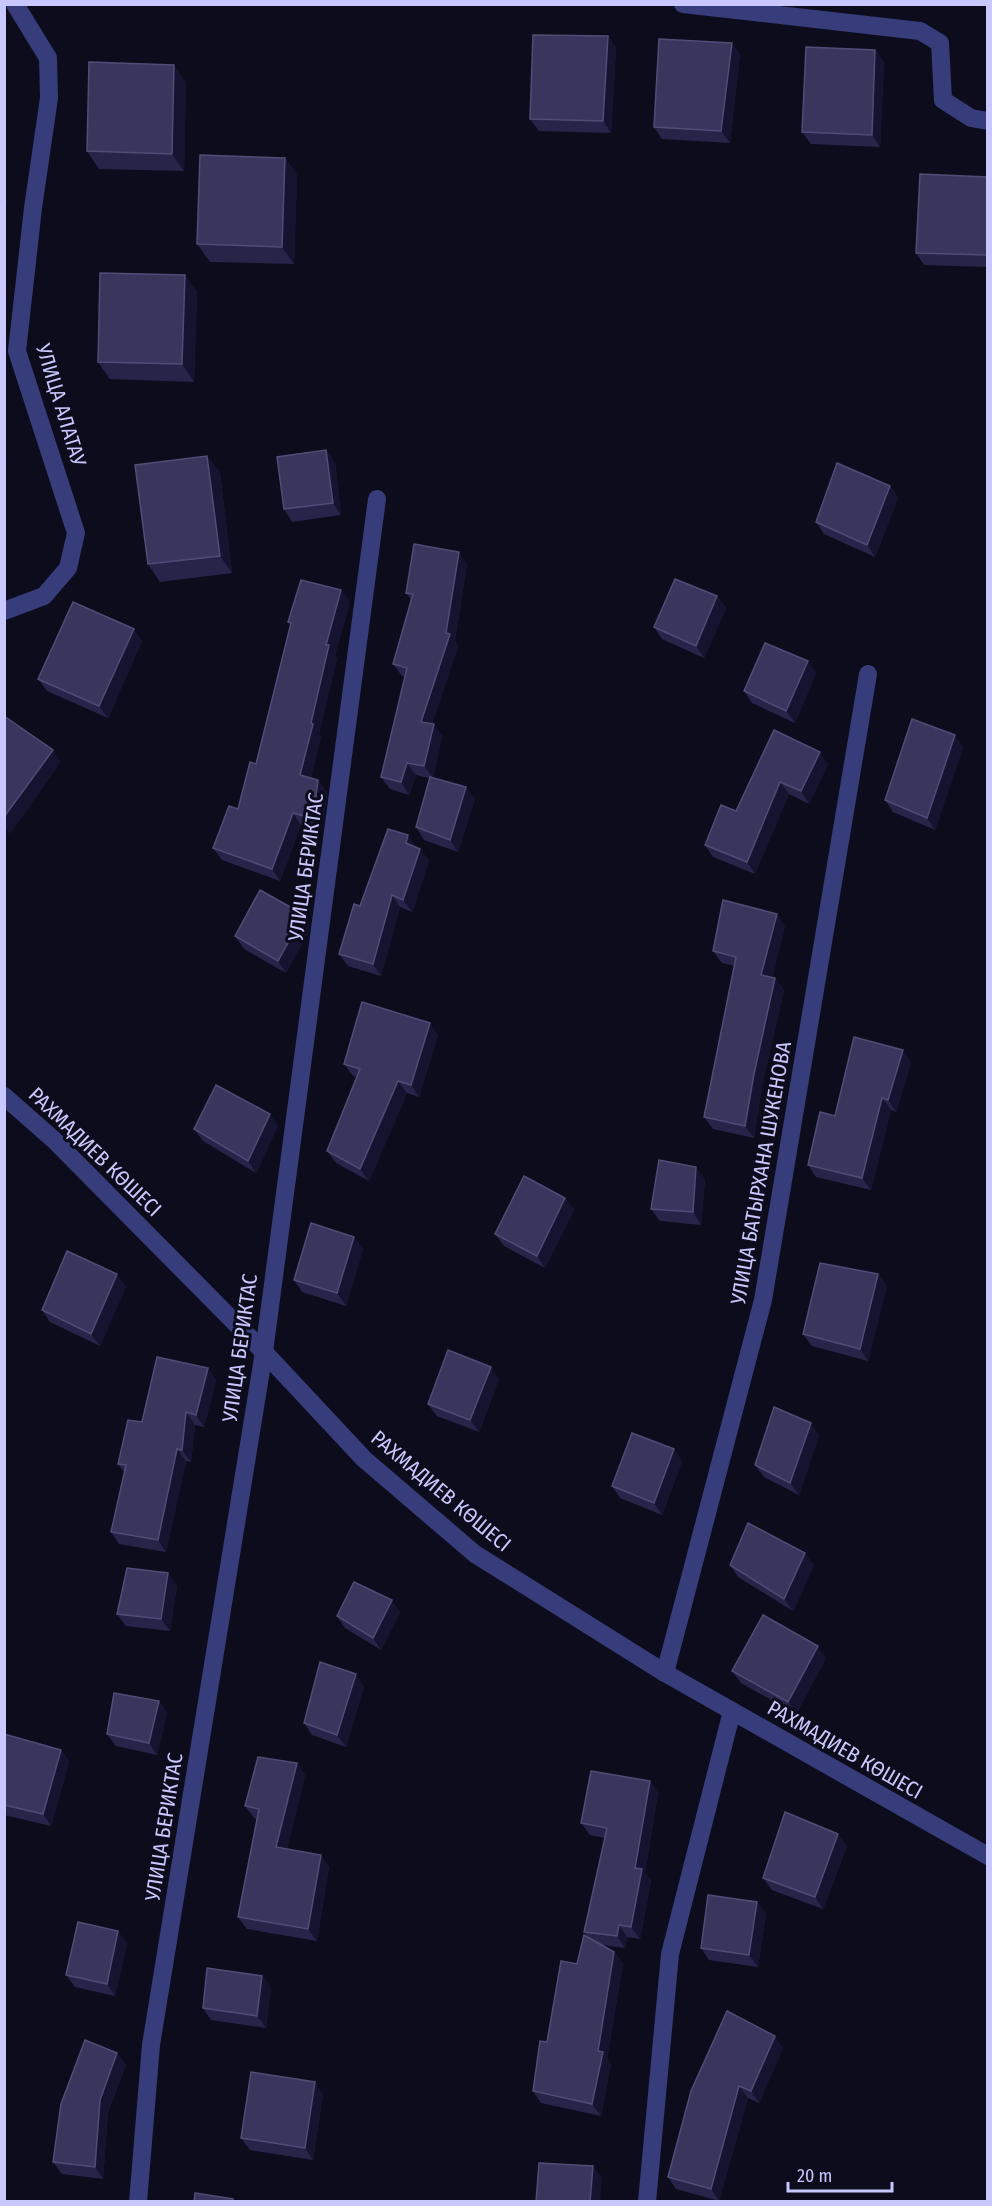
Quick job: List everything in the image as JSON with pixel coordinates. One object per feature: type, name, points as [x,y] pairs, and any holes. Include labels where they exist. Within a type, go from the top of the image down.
[{"type":"street","name":"УЛИЦА АЛАТАУ","points":[[4,611],[44,596],[68,568],[76,533],[17,351],[33,208],[49,98],[48,58],[15,4]]},
{"type":"street","points":[[683,4],[920,31],[940,43],[943,100],[971,118],[987,121]]},
{"type":"street","name":"УЛИЦА БЕРИКТАС","points":[[138,2202],[151,2045],[264,1352],[377,499]]},
{"type":"street","name":"УЛИЦА БАТЫРХАНА ШУКЕНОВА","points":[[665,1672],[764,1300],[867,674]]},
{"type":"street","name":"РАХМАДИЕВ КӨШЕСІ","points":[[4,1096],[54,1140],[264,1352],[364,1459],[475,1554],[665,1672],[987,1856]]},
{"type":"street","points":[[647,2202],[670,1954],[732,1711]]},
{"type":"building","points":[[533,35],[608,36],[603,121],[530,119]]},
{"type":"building","points":[[659,39],[732,43],[721,131],[654,127]]},
{"type":"building","points":[[806,47],[875,50],[872,135],[802,132]]},
{"type":"building","points":[[89,62],[174,65],[172,154],[87,151]]},
{"type":"building","points":[[200,155],[285,158],[282,247],[197,244]]},
{"type":"building","points":[[920,174],[987,177],[987,255],[916,253]]},
{"type":"building","points":[[100,273],[185,275],[182,364],[98,362]]},
{"type":"building","points":[[326,450],[333,503],[284,509],[277,457]]},
{"type":"building","points":[[207,456],[220,556],[148,564],[135,465]]},
{"type":"building","points":[[837,463],[890,486],[867,545],[816,522]]},
{"type":"building","points":[[414,544],[459,552],[446,633],[450,634],[421,722],[434,724],[424,766],[407,763],[401,782],[381,777],[407,668],[393,664],[413,594],[406,593]]},
{"type":"building","points":[[675,579],[717,596],[696,646],[654,627]]},
{"type":"building","points":[[301,580],[341,590],[326,645],[329,645],[300,775],[318,780],[315,803],[311,818],[293,813],[272,869],[213,848],[229,806],[238,809],[250,762],[256,764],[291,623],[288,622]]},
{"type":"building","points":[[73,602],[134,629],[99,706],[38,679]]},
{"type":"building","points":[[765,643],[808,661],[786,711],[744,691]]},
{"type":"building","points":[[4,716],[53,750],[4,817]]},
{"type":"building","points":[[912,719],[955,735],[927,818],[885,800]]},
{"type":"building","points":[[774,730],[820,752],[801,791],[780,782],[747,862],[705,845],[721,805],[736,811]]},
{"type":"building","points":[[430,777],[466,787],[450,840],[416,827]]},
{"type":"building","points":[[388,829],[408,835],[406,843],[420,849],[403,900],[392,895],[373,964],[339,954],[354,904],[360,906]]},
{"type":"building","points":[[260,890],[301,913],[300,921],[278,961],[235,936]]},
{"type":"building","points":[[723,900],[777,914],[761,975],[775,978],[745,1126],[704,1117],[736,957],[713,951]]},
{"type":"building","points":[[362,1002],[430,1023],[411,1085],[398,1081],[360,1169],[327,1151],[360,1069],[344,1064]]},
{"type":"building","points":[[854,1037],[903,1050],[888,1100],[882,1098],[862,1178],[808,1165],[820,1112],[835,1116]]},
{"type":"building","points":[[216,1085],[270,1114],[248,1161],[194,1129]]},
{"type":"building","points":[[659,1160],[696,1167],[693,1212],[651,1209]]},
{"type":"building","points":[[524,1176],[565,1198],[537,1256],[495,1234]]},
{"type":"building","points":[[311,1223],[354,1237],[337,1293],[294,1280]]},
{"type":"building","points":[[67,1251],[117,1274],[91,1334],[42,1310]]},
{"type":"building","points":[[820,1263],[878,1274],[860,1349],[803,1334]]},
{"type":"building","points":[[448,1350],[491,1367],[470,1420],[428,1404]]},
{"type":"building","points":[[157,1357],[208,1368],[196,1415],[186,1412],[182,1450],[177,1449],[158,1540],[111,1532],[126,1465],[118,1464],[128,1420],[142,1422]]},
{"type":"building","points":[[774,1407],[811,1423],[790,1483],[755,1465]]},
{"type":"building","points":[[632,1433],[674,1449],[654,1503],[612,1486]]},
{"type":"building","points":[[748,1523],[805,1553],[784,1599],[730,1565]]},
{"type":"building","points":[[127,1568],[168,1573],[161,1619],[117,1614]]},
{"type":"building","points":[[354,1582],[392,1600],[373,1638],[337,1616]]},
{"type":"building","points":[[763,1615],[818,1646],[788,1702],[732,1671]]},
{"type":"building","points":[[320,1662],[356,1674],[337,1735],[304,1723]]},
{"type":"building","points":[[114,1693],[159,1701],[149,1743],[107,1734]]},
{"type":"building","points":[[4,1734],[61,1750],[43,1814],[4,1805]]},
{"type":"building","points":[[258,1757],[297,1763],[276,1847],[321,1855],[308,1929],[238,1917],[259,1809],[245,1806]]},
{"type":"building","points":[[591,1771],[650,1781],[635,1868],[642,1869],[631,1927],[619,1925],[617,1936],[584,1932],[607,1828],[581,1823]]},
{"type":"building","points":[[785,1812],[838,1834],[815,1897],[763,1878]]},
{"type":"building","points":[[708,1895],[757,1902],[749,1955],[701,1948]]},
{"type":"building","points":[[78,1922],[118,1931],[107,1984],[66,1975]]},
{"type":"building","points":[[584,1935],[614,1952],[598,2051],[603,2052],[592,2104],[533,2091],[540,2041],[547,2042],[561,1961],[577,1964]]},
{"type":"building","points":[[207,1968],[262,1976],[257,2016],[203,2008]]},
{"type":"building","points":[[727,2011],[775,2036],[751,2091],[739,2086],[711,2189],[668,2177],[691,2091]]},
{"type":"building","points":[[85,2040],[117,2053],[100,2100],[95,2167],[53,2162],[61,2104]]},
{"type":"building","points":[[251,2072],[315,2082],[305,2148],[241,2138]]},
{"type":"building","points":[[539,2163],[593,2166],[590,2202],[536,2202]]},
{"type":"building","points":[[195,2193],[233,2199],[233,2202],[194,2202]]}]
